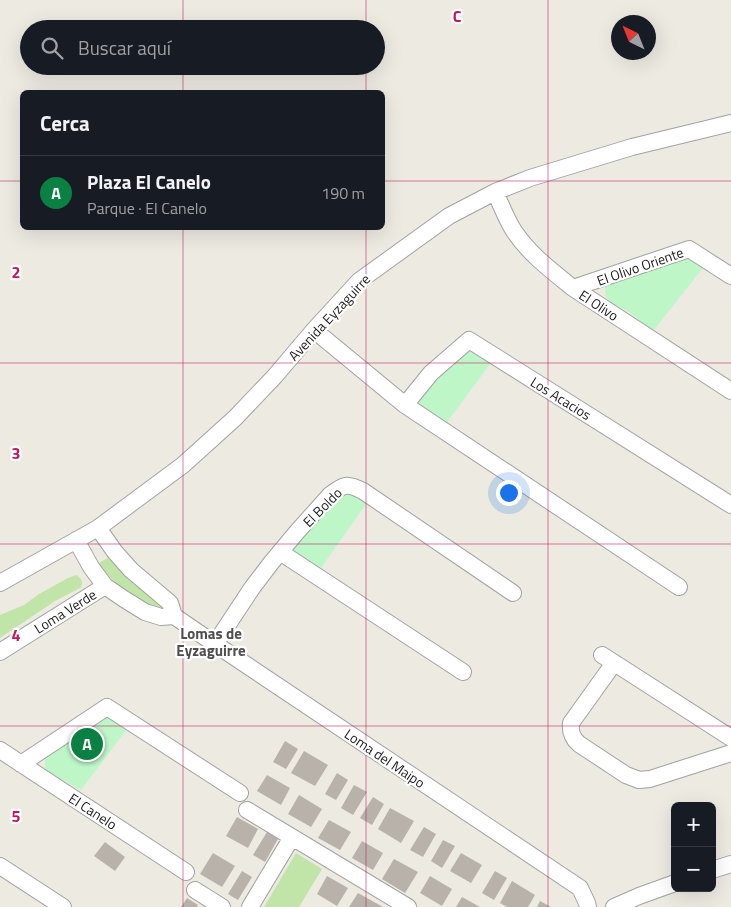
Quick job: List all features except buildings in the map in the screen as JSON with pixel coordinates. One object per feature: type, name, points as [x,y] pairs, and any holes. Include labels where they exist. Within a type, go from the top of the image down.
[{"type":"street","name":"Avenida Eyzaguirre","points":[[0,583],[98,528],[183,465],[275,376],[359,281],[449,216],[495,192],[530,178],[632,147],[731,122]]},
{"type":"street","name":"El Olivo","points":[[495,192],[514,230],[528,249],[549,269],[573,288],[731,390]]},
{"type":"street","name":"El Olivo Oriente","points":[[573,288],[690,249],[731,276]]},
{"type":"street","points":[[314,330],[405,405],[679,587]]},
{"type":"street","name":"Los Acacios","points":[[405,405],[431,373],[469,340],[731,505]]},
{"type":"street","name":"El Boldo","points":[[215,644],[252,588],[280,552],[330,495],[345,485],[363,491],[513,593]]},
{"type":"street","name":"Loma del Maipo","points":[[98,528],[131,570],[170,603],[174,616],[580,888],[588,907]]},
{"type":"street","name":"Loma del Maipo","points":[[76,540],[91,567],[105,586],[145,612],[161,617],[174,616]]},
{"type":"street","points":[[280,552],[463,672]]},
{"type":"street","name":"Loma Verde","points":[[0,652],[105,586]]},
{"type":"street","points":[[729,733],[608,659],[571,723],[571,734],[574,740],[626,775],[639,780],[650,780],[731,753]]},
{"type":"street","points":[[21,764],[107,707],[240,793]]},
{"type":"street","name":"El Canelo","points":[[0,750],[186,872]]},
{"type":"street","points":[[247,810],[408,907]]},
{"type":"street","points":[[250,907],[292,837]]},
{"type":"street","points":[[716,869],[731,864]]},
{"type":"street","points":[[0,866],[63,907]]},
{"type":"street","points":[[614,907],[671,884]]},
{"type":"street","points":[[195,890],[222,907]]},
{"type":"green space","points":[[683,257],[690,258],[703,268],[653,331],[629,312],[611,303],[606,297],[605,287],[609,283]]},
{"type":"green space","points":[[474,347],[493,360],[445,425],[415,405],[423,389],[466,349]]},
{"type":"green space","points":[[342,492],[359,497],[366,504],[321,568],[290,551]]},
{"type":"green space","points":[[111,556],[164,607],[163,610],[147,606],[124,591],[107,574],[99,563]]},
{"type":"green space","points":[[76,575],[81,580],[82,585],[80,588],[55,601],[0,638],[0,615],[24,605],[39,594]]},
{"type":"green space","points":[[105,714],[127,729],[81,790],[45,770],[45,752]]},
{"type":"green space","points":[[296,853],[322,869],[299,907],[264,907]]},
{"type":"place","name":"Plaza El Canelo","points":[[87,744]]},
{"type":"district","name":"Lomas de Eyzaguirre","points":[[211,642]]}]
